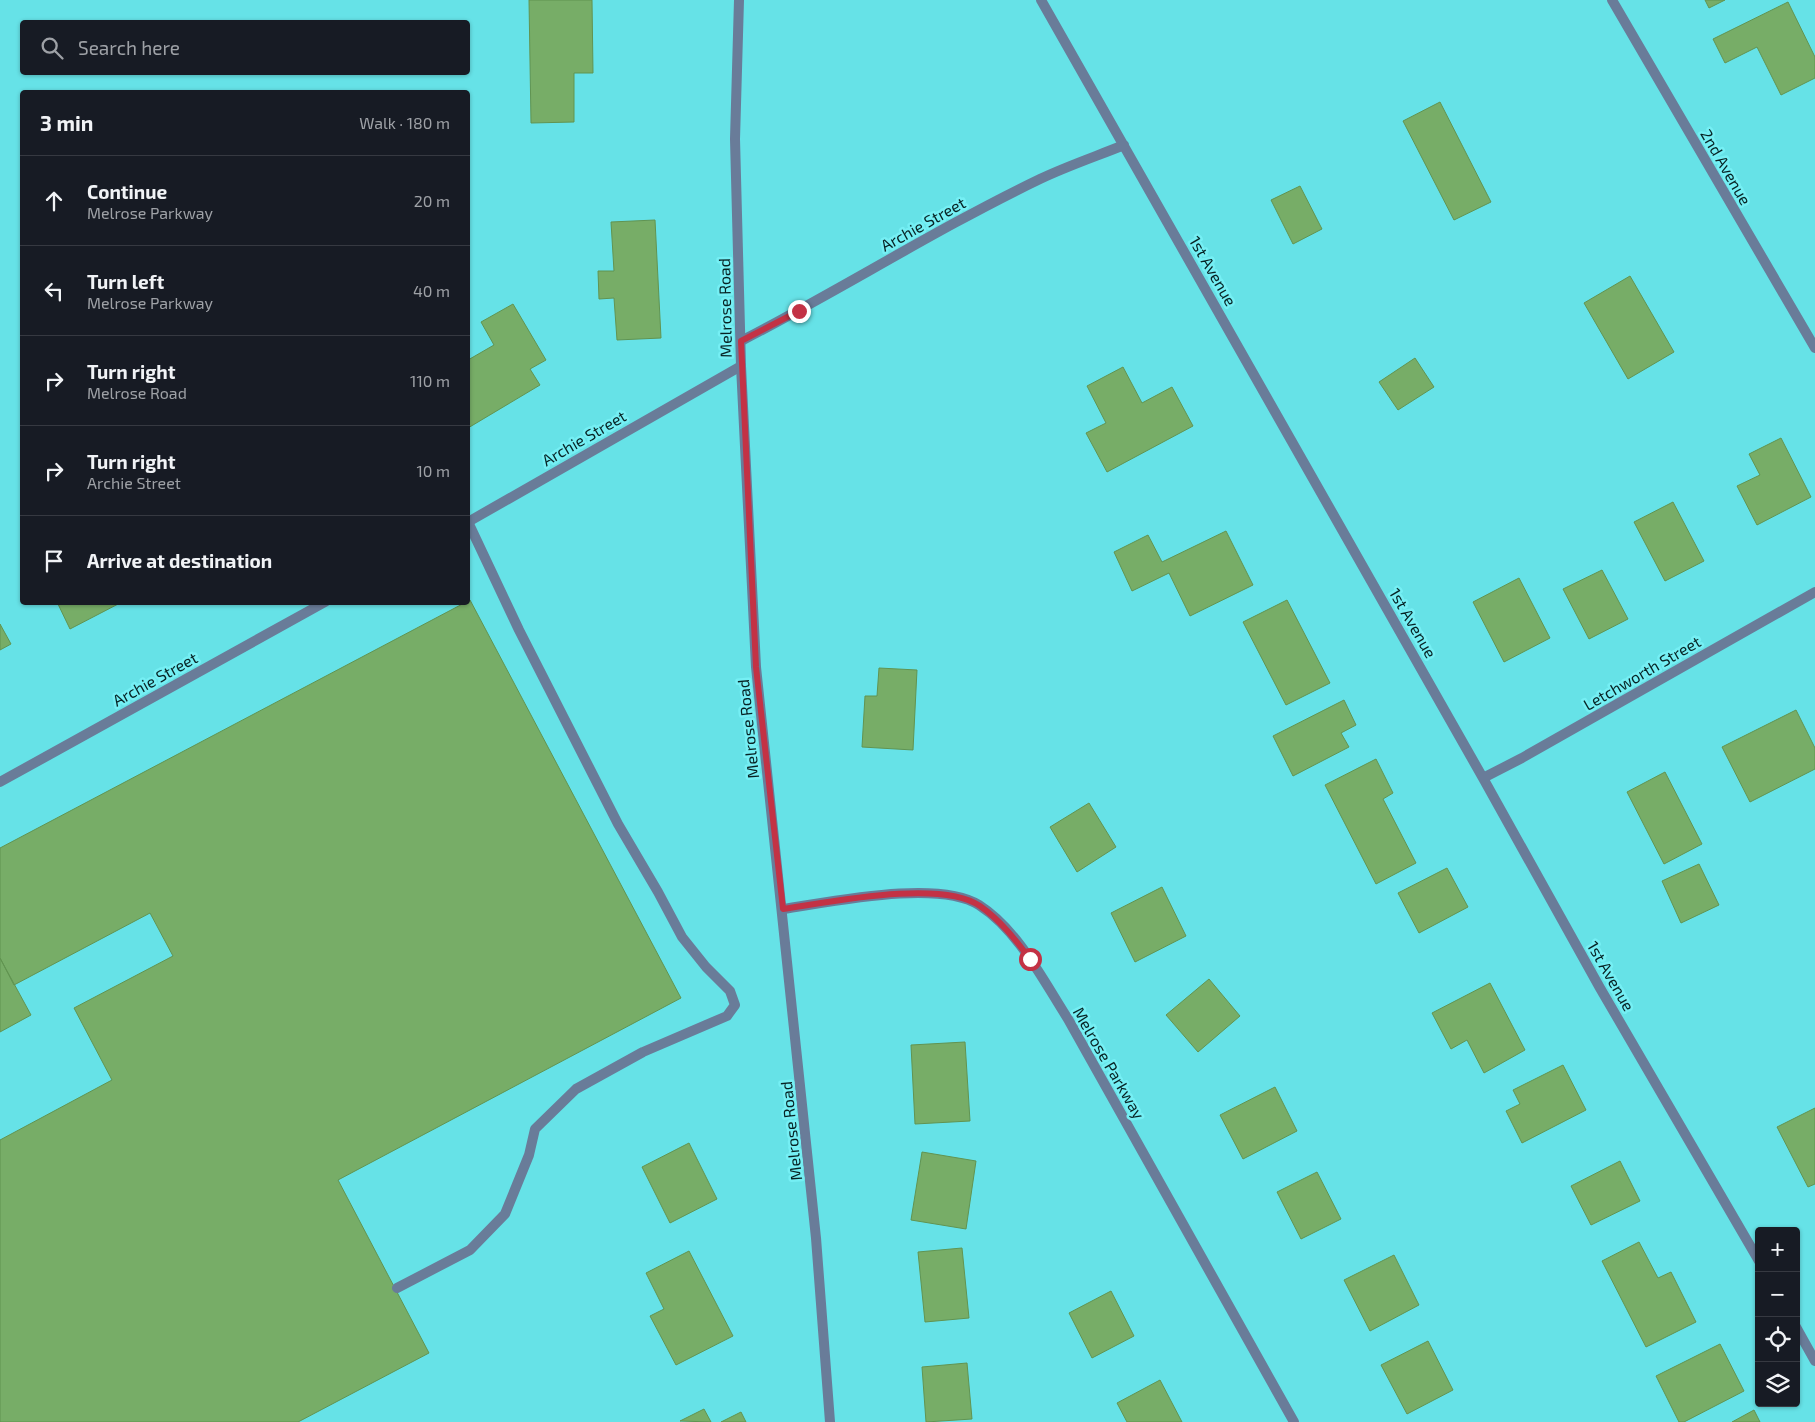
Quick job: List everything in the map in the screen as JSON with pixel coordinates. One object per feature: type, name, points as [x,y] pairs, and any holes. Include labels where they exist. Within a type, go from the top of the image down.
[{"type":"street","name":"Melrose Road","points":[[739,0],[735,139],[741,366],[756,667],[783,909],[816,1238],[830,1422]]},
{"type":"street","name":"1st Avenue","points":[[1041,0],[1483,778],[1600,988],[1755,1254]]},
{"type":"street","name":"2nd Avenue","points":[[1612,0],[1815,348]]},
{"type":"street","name":"Archie Street","points":[[741,341],[799,311],[938,231],[1033,182],[1124,145]]},
{"type":"street","name":"Archie Street","points":[[470,521],[741,366]]},
{"type":"street","points":[[397,1288],[470,1250],[505,1214],[529,1155],[535,1129],[576,1089],[643,1052],[727,1016],[735,1005],[730,991],[706,967],[682,937],[618,824],[519,630],[470,526]]},
{"type":"street","name":"Letchworth Street","points":[[1483,778],[1522,758],[1815,592]]},
{"type":"street","name":"Archie Street","points":[[0,782],[320,605]]},
{"type":"street","name":"Melrose Parkway","points":[[783,909],[902,893],[948,894],[963,897],[979,905],[1008,930],[1030,959],[1068,1018],[1294,1422]]},
{"type":"street","points":[[1800,1334],[1815,1361]]},
{"type":"building","points":[[529,0],[592,0],[593,73],[574,73],[574,122],[531,123]]},
{"type":"building","points":[[1705,0],[1725,0],[1709,8]]},
{"type":"building","points":[[1788,2],[1815,57],[1815,78],[1781,95],[1757,47],[1725,63],[1713,39]]},
{"type":"building","points":[[1440,102],[1491,202],[1454,220],[1403,121]]},
{"type":"building","points":[[1300,186],[1322,229],[1293,244],[1271,200]]},
{"type":"building","points":[[655,220],[661,338],[617,340],[614,298],[599,299],[598,271],[614,271],[611,222]]},
{"type":"building","points":[[1630,276],[1674,352],[1628,379],[1584,303]]},
{"type":"building","points":[[513,304],[546,360],[530,369],[540,385],[470,427],[470,359],[494,345],[481,322]]},
{"type":"building","points":[[1415,358],[1434,387],[1398,410],[1379,382]]},
{"type":"building","points":[[1123,367],[1142,403],[1172,387],[1193,426],[1107,472],[1086,433],[1106,423],[1087,386]]},
{"type":"building","points":[[1781,438],[1811,497],[1757,525],[1737,486],[1760,475],[1749,454]]},
{"type":"building","points":[[1673,502],[1704,561],[1665,581],[1634,522]]},
{"type":"building","points":[[1226,531],[1253,585],[1190,616],[1169,573],[1132,591],[1114,552],[1148,535],[1162,562]]},
{"type":"building","points":[[1602,570],[1628,619],[1589,639],[1563,589]]},
{"type":"building","points":[[1519,578],[1550,638],[1504,662],[1473,602]]},
{"type":"building","points":[[470,600],[681,998],[338,1180],[429,1353],[298,1422],[0,1422],[0,1140],[112,1080],[74,1008],[173,956],[150,913],[14,985],[0,958],[0,848],[461,605],[470,605]]},
{"type":"building","points":[[1287,600],[1330,683],[1286,705],[1243,622]]},
{"type":"building","points":[[58,605],[116,605],[70,629]]},
{"type":"building","points":[[0,624],[11,644],[0,650]]},
{"type":"building","points":[[879,668],[917,670],[913,750],[862,747],[865,696],[877,696]]},
{"type":"building","points":[[1344,700],[1356,725],[1341,733],[1349,747],[1293,776],[1273,736]]},
{"type":"building","points":[[1796,710],[1815,748],[1815,769],[1750,802],[1722,747]]},
{"type":"building","points":[[1376,759],[1393,793],[1383,799],[1416,863],[1376,884],[1325,785]]},
{"type":"building","points":[[1665,772],[1702,844],[1664,864],[1627,792]]},
{"type":"building","points":[[1089,803],[1116,847],[1077,872],[1050,827]]},
{"type":"building","points":[[1699,864],[1719,905],[1681,923],[1662,881]]},
{"type":"building","points":[[1447,868],[1468,907],[1419,933],[1398,893]]},
{"type":"building","points":[[1162,887],[1186,936],[1135,962],[1111,913]]},
{"type":"building","points":[[0,958],[31,1015],[0,1032]]},
{"type":"building","points":[[1209,979],[1240,1016],[1198,1052],[1166,1015]]},
{"type":"building","points":[[1490,983],[1525,1050],[1484,1073],[1467,1040],[1451,1049],[1432,1013]]},
{"type":"building","points":[[965,1042],[970,1121],[915,1124],[911,1045]]},
{"type":"building","points":[[1563,1065],[1586,1110],[1522,1143],[1506,1111],[1520,1104],[1513,1090]]},
{"type":"building","points":[[1275,1087],[1297,1131],[1243,1159],[1220,1115]]},
{"type":"building","points":[[1815,1108],[1815,1184],[1808,1187],[1777,1127]]},
{"type":"building","points":[[689,1143],[717,1199],[670,1223],[642,1167]]},
{"type":"building","points":[[922,1152],[976,1161],[966,1229],[911,1220]]},
{"type":"building","points":[[1620,1161],[1640,1201],[1591,1225],[1571,1186]]},
{"type":"building","points":[[1317,1172],[1341,1219],[1301,1239],[1277,1192]]},
{"type":"building","points":[[1639,1242],[1658,1278],[1671,1272],[1696,1322],[1646,1347],[1602,1261]]},
{"type":"building","points":[[962,1248],[969,1318],[925,1322],[918,1252]]},
{"type":"building","points":[[689,1251],[733,1336],[676,1365],[650,1316],[664,1309],[646,1273]]},
{"type":"building","points":[[1394,1255],[1419,1305],[1370,1331],[1344,1280]]},
{"type":"building","points":[[1111,1291],[1134,1336],[1092,1358],[1069,1313]]},
{"type":"building","points":[[1428,1341],[1453,1390],[1407,1414],[1381,1365]]},
{"type":"building","points":[[1720,1344],[1744,1391],[1684,1422],[1679,1422],[1656,1376]]},
{"type":"building","points":[[967,1363],[972,1419],[926,1422],[922,1367]]},
{"type":"building","points":[[1160,1380],[1182,1422],[1127,1422],[1117,1403]]},
{"type":"building","points":[[704,1409],[711,1422],[680,1421]]},
{"type":"building","points":[[1754,1410],[1760,1422],[1732,1422]]},
{"type":"building","points":[[741,1412],[746,1422],[721,1422]]},
{"type":"route","points":[[799,311],[741,341],[756,667],[783,909],[902,893],[948,894],[963,897],[979,905],[1008,930],[1030,959]]}]
